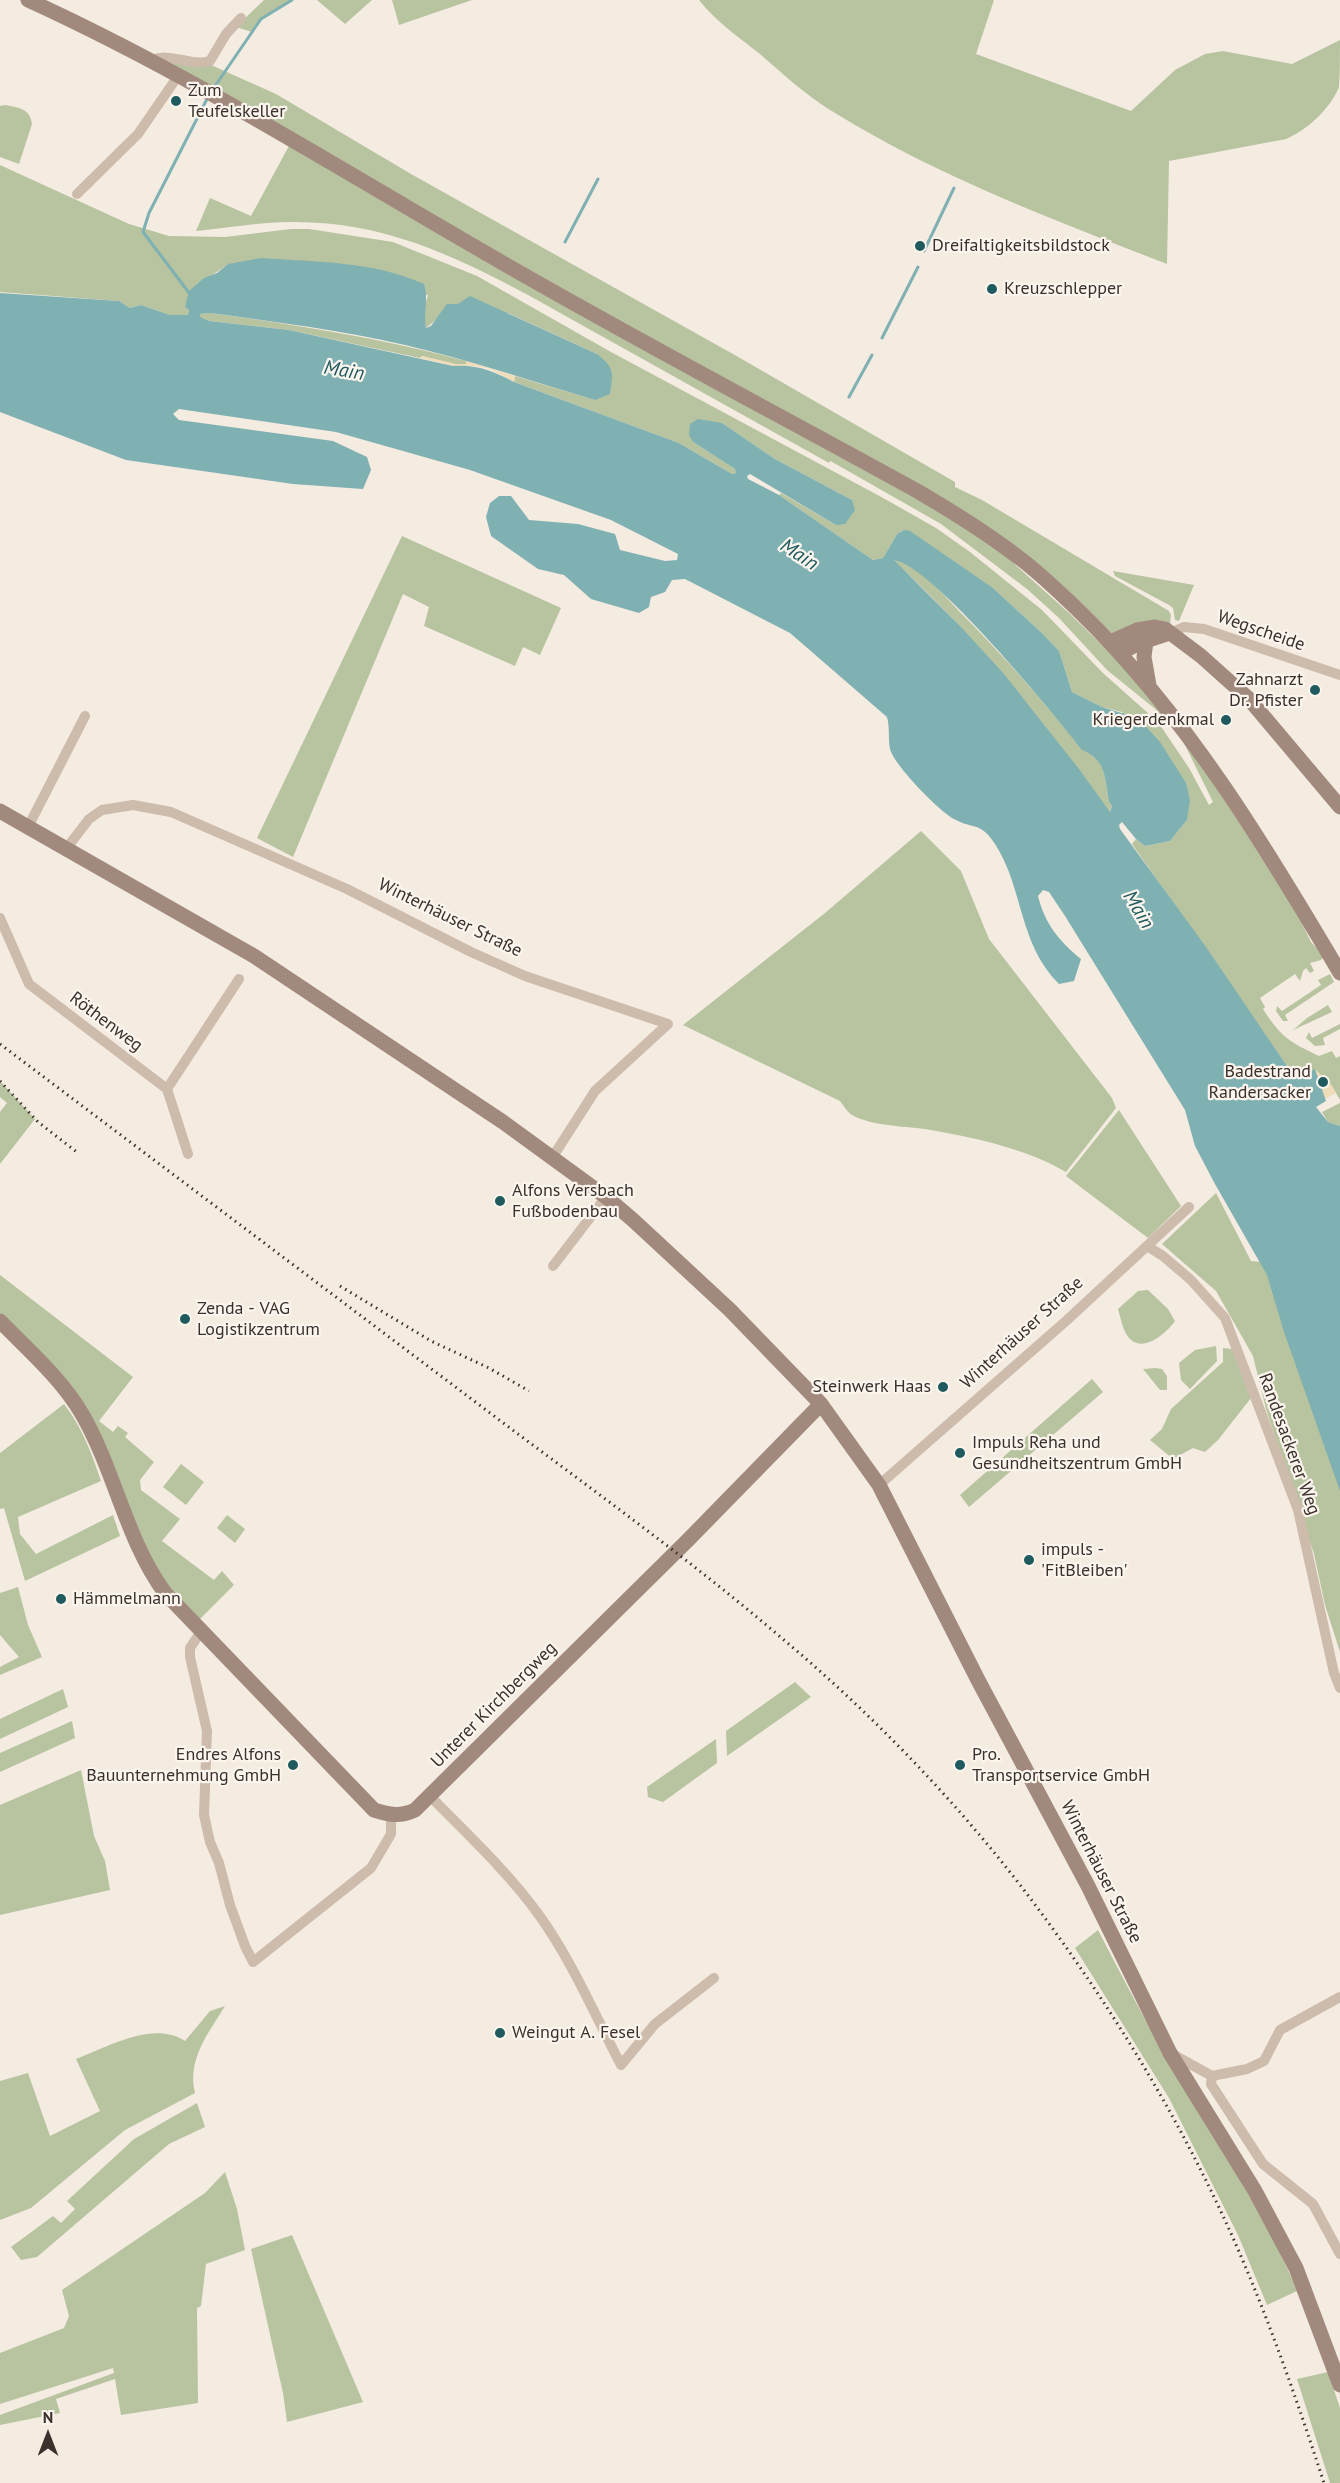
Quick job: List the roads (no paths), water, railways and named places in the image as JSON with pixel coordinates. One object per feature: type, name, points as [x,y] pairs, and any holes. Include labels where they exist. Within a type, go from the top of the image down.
[{"type":"main road","points":[[28,0],[152,60],[492,257],[948,508],[1019,557],[1049,582],[1116,647],[1149,685],[1212,766],[1277,867],[1340,972]]},
{"type":"main road","points":[[1116,647],[1130,632],[1147,628],[1165,629],[1249,699],[1340,807]]},
{"type":"main road","points":[[1116,647],[1170,633]]},
{"type":"main road","points":[[1146,641],[1144,657],[1149,685]]},
{"type":"main road","name":"Winterhäuser Straße","points":[[0,811],[254,956],[494,1116],[606,1197],[730,1310],[821,1404],[879,1485],[978,1680],[1088,1886],[1170,2053],[1255,2191],[1296,2268],[1340,2385]]},
{"type":"main road","points":[[0,1321],[55,1378],[81,1413],[101,1453],[149,1571],[165,1593],[374,1809],[391,1816]]},
{"type":"main road","name":"Unterer Kirchbergweg","points":[[391,1816],[405,1815],[415,1810],[430,1796],[689,1539],[821,1404]]},
{"type":"street","points":[[152,60],[161,56],[199,63],[210,62],[226,34],[241,18]]},
{"type":"street","points":[[77,194],[138,134],[178,76]]},
{"type":"street","name":"Wegscheide","points":[[1170,633],[1184,627],[1204,629],[1340,675]]},
{"type":"street","points":[[28,827],[86,717]]},
{"type":"street","name":"Winterhäuser Straße","points":[[66,849],[89,819],[102,810],[133,805],[171,812],[344,887],[471,952],[525,976],[668,1024],[595,1091],[552,1158]]},
{"type":"street","name":"Röthenweg","points":[[0,918],[29,984],[167,1089]]},
{"type":"street","points":[[188,1154],[167,1089],[239,979]]},
{"type":"street","points":[[554,1266],[606,1197]]},
{"type":"street","name":"Winterhäuser Straße","points":[[879,1485],[1060,1326],[1189,1207]]},
{"type":"street","name":"Randesackerer Weg","points":[[1147,1246],[1163,1256],[1191,1280],[1225,1318],[1298,1510],[1334,1672],[1340,1688]]},
{"type":"street","points":[[202,1630],[190,1648],[190,1657],[207,1731],[204,1815],[210,1842],[219,1863],[234,1915],[253,1962],[372,1868],[391,1834],[391,1816]]},
{"type":"street","points":[[430,1796],[493,1861],[539,1915],[559,1947],[621,2065],[655,2024],[714,1978]]},
{"type":"street","points":[[1170,2053],[1212,2076],[1247,2069],[1264,2061],[1280,2030],[1340,1996]]},
{"type":"street","points":[[1212,2076],[1211,2084],[1263,2164],[1313,2204],[1340,2253]]},
{"type":"water","name":"Main","points":[[261,258],[344,264],[385,271],[424,284],[426,328],[431,326],[447,304],[458,304],[470,296],[597,354],[610,367],[612,381],[610,394],[595,400],[453,357],[405,345],[284,323],[210,313],[200,314],[200,317],[209,321],[289,330],[453,366],[485,369],[514,382],[679,443],[732,474],[736,473],[735,469],[693,442],[689,435],[690,424],[698,419],[722,423],[775,459],[852,500],[855,510],[845,524],[836,525],[750,474],[747,476],[748,479],[779,495],[873,560],[883,558],[897,534],[904,530],[910,531],[993,588],[1043,634],[1059,651],[1072,692],[1102,707],[1138,718],[1160,742],[1186,783],[1190,800],[1187,820],[1170,841],[1145,846],[1122,822],[1119,825],[1120,829],[1206,947],[1293,1075],[1302,1077],[1315,1069],[1326,1101],[1316,1107],[1328,1122],[1340,1126],[1340,1491],[1284,1332],[1267,1275],[1195,1146],[1185,1110],[1065,916],[1049,892],[1043,890],[1038,896],[1049,923],[1060,939],[1081,959],[1074,981],[1059,984],[1046,968],[1028,934],[1004,861],[990,837],[981,829],[954,819],[928,798],[893,756],[890,749],[887,717],[790,633],[685,579],[672,580],[665,592],[651,597],[649,607],[639,613],[591,599],[564,575],[538,569],[491,536],[486,517],[490,503],[499,496],[511,496],[529,520],[578,524],[615,534],[620,550],[665,561],[677,560],[678,554],[611,520],[470,470],[336,432],[179,409],[173,414],[179,420],[333,441],[367,457],[371,470],[363,489],[293,484],[126,460],[0,412],[0,293],[119,301],[130,308],[141,305],[170,315],[188,315],[189,310],[185,307],[189,291],[204,278],[217,273],[228,264]],"holes":[[[894,560],[912,568],[963,613],[992,643],[1082,750],[1096,759],[1105,778],[1109,802],[1112,806],[1110,812],[1004,674]]]},
{"type":"waterway","points":[[213,89],[261,19],[292,0]]},
{"type":"waterway","points":[[190,294],[143,232],[149,213],[208,97]]},
{"type":"waterway","points":[[565,242],[598,179]]},
{"type":"waterway","points":[[924,251],[954,188]]},
{"type":"waterway","points":[[882,338],[918,267]]},
{"type":"waterway","points":[[849,397],[872,355]]},
{"type":"railway","points":[[0,1044],[643,1527],[784,1640],[850,1698],[912,1760],[1000,1859],[1056,1933],[1111,2014],[1162,2098],[1186,2141],[1243,2260],[1280,2354],[1324,2483]]},
{"type":"railway","points":[[0,1081],[38,1122],[78,1153]]},
{"type":"railway","points":[[340,1286],[431,1341],[489,1368],[529,1391]]},
{"type":"place","name":"Zum Teufelskeller","points":[[176,101]]},
{"type":"place","name":"Dreifaltigkeitsbildstock","points":[[920,246]]},
{"type":"place","name":"Kreuzschlepper","points":[[992,289]]},
{"type":"place","name":"Zahnarzt Dr. Pfister","points":[[1315,690]]},
{"type":"place","name":"Kriegerdenkmal","points":[[1226,720]]},
{"type":"place","name":"Badestrand Randersacker","points":[[1323,1082]]},
{"type":"place","name":"Alfons Versbach Fußbodenbau","points":[[500,1201]]},
{"type":"place","name":"Zenda - VAG Logistikzentrum","points":[[185,1319]]},
{"type":"place","name":"Steinwerk Haas","points":[[943,1387]]},
{"type":"place","name":"Impuls Reha und Gesundheitszentrum GmbH","points":[[960,1453]]},
{"type":"place","name":"impuls - 'FitBleiben'","points":[[1029,1560]]},
{"type":"place","name":"Hämmelmann","points":[[61,1599]]},
{"type":"place","name":"Endres Alfons Bauunternehmung GmbH","points":[[293,1765]]},
{"type":"place","name":"Pro. Transportservice GmbH","points":[[960,1765]]},
{"type":"place","name":"Weingut A. Fesel","points":[[500,2033]]}]
